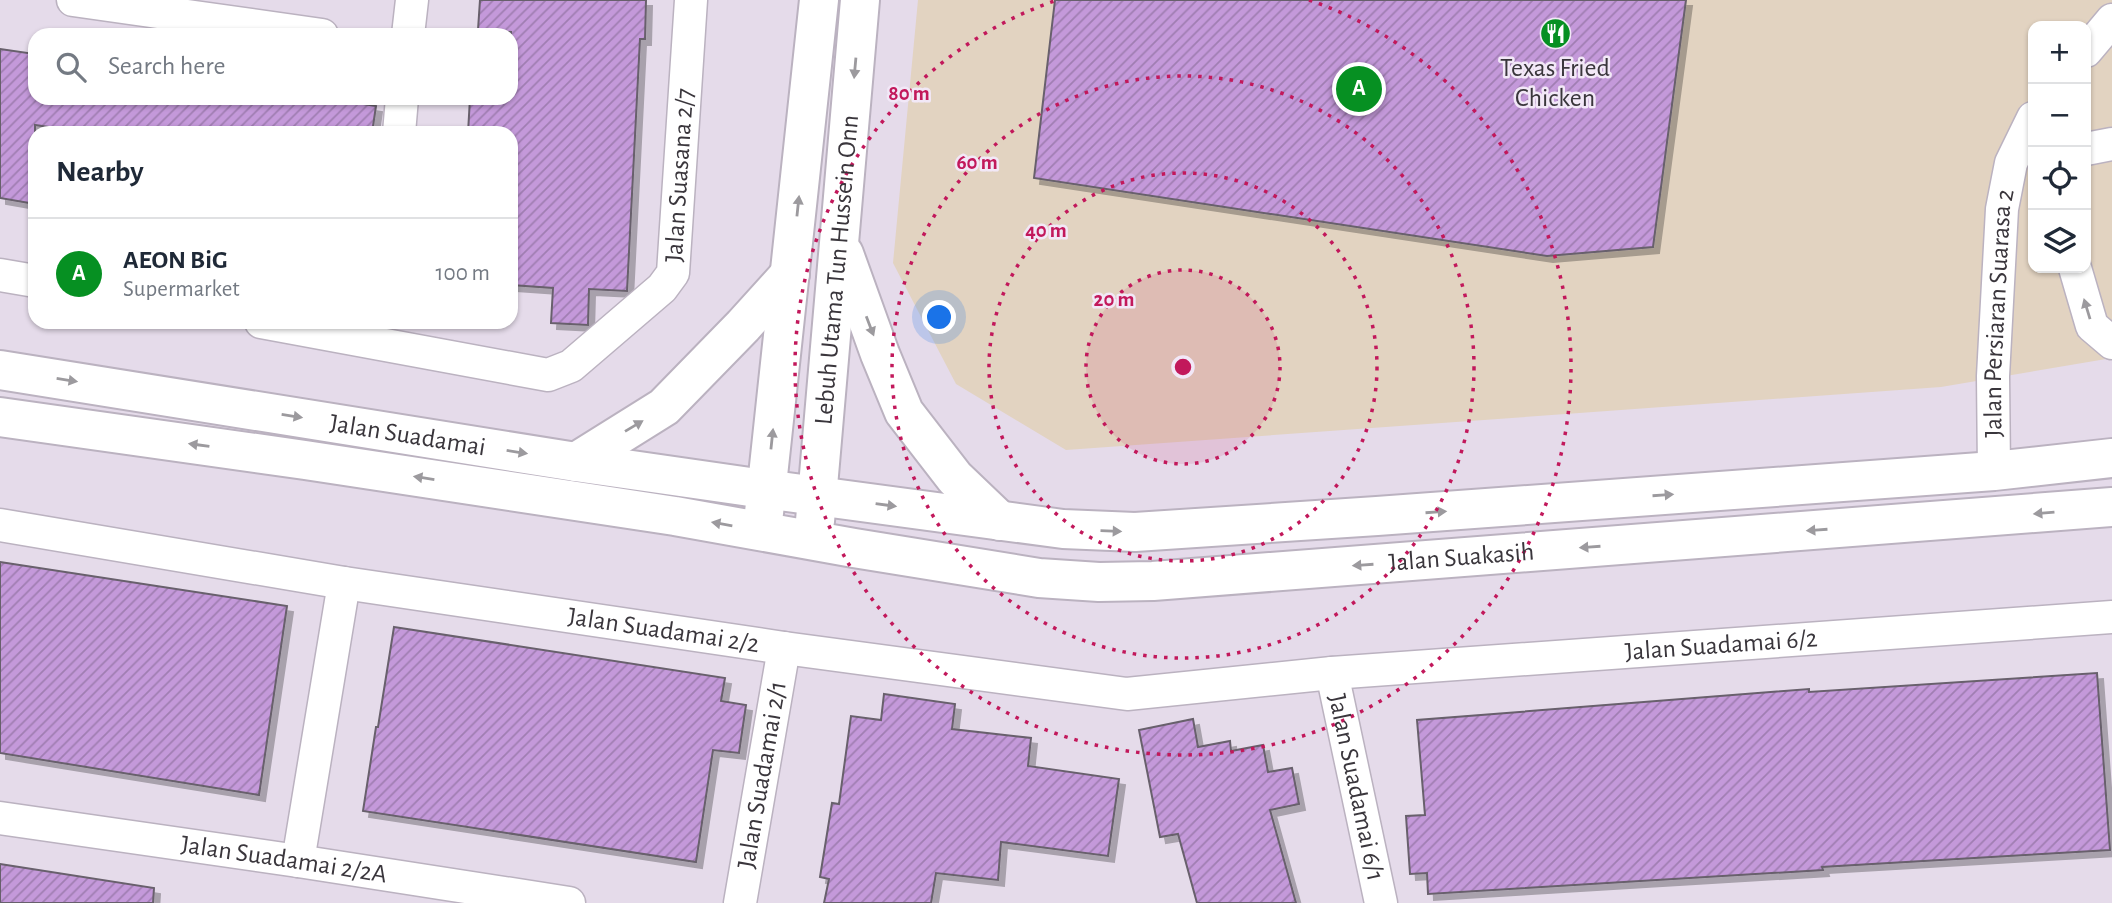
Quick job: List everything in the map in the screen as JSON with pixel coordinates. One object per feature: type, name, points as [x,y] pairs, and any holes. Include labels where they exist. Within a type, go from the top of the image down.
[{"type":"main road","name":"Lebuh Utama Tun Hussein Onn","points":[[762,531],[819,0]]},
{"type":"main road","name":"Lebuh Utama Tun Hussein Onn","points":[[813,540],[860,0]]},
{"type":"main road","points":[[839,239],[865,316],[904,412],[955,478],[1000,521]]},
{"type":"main road","points":[[576,461],[664,407],[790,274]]},
{"type":"main road","name":"Jalan Suadamai","points":[[0,369],[576,461],[818,496]]},
{"type":"main road","name":"Jalan Suadamai","points":[[0,416],[415,476],[813,540]]},
{"type":"main road","name":"Jalan Suakasih","points":[[818,496],[1063,529],[1135,532],[1994,471],[2112,458]]},
{"type":"main road","name":"Jalan Suakasih","points":[[813,540],[1039,578],[1099,582],[2112,507]]},
{"type":"street","points":[[73,0],[273,28]]},
{"type":"street","points":[[409,28],[412,0]]},
{"type":"street","name":"Jalan Suasana 2/7","points":[[383,333],[548,375],[571,366],[662,288],[673,273],[691,0]]},
{"type":"street","points":[[2091,45],[2112,20]]},
{"type":"street","points":[[400,126],[402,105]]},
{"type":"street","name":"Jalan Persiaran Suarasa 2","points":[[1994,471],[1993,376],[2002,209],[2011,163],[2028,132]]},
{"type":"street","points":[[2091,148],[2112,145]]},
{"type":"street","points":[[2076,273],[2092,326],[2112,343]]},
{"type":"street","points":[[0,275],[28,280]]},
{"type":"street","points":[[339,329],[383,333]]},
{"type":"street","name":"Jalan Suadamai 2/2","points":[[0,525],[344,583],[783,648],[1127,694],[1332,673]]},
{"type":"street","points":[[298,861],[344,583]]},
{"type":"street","name":"Jalan Suadamai 6/2","points":[[1332,673],[2112,617]]},
{"type":"street","name":"Jalan Suadamai 2/1","points":[[740,903],[783,648]]},
{"type":"street","name":"Jalan Suadamai 6/1","points":[[1332,673],[1381,903]]},
{"type":"street","name":"Jalan Suadamai 2/2A","points":[[0,818],[569,903]]},
{"type":"shaded area","points":[[918,0],[2112,0],[2112,358],[1941,387],[1066,450],[956,384],[893,263]]},
{"type":"building","points":[[480,0],[646,0],[645,39],[640,39],[627,291],[589,289],[588,325],[551,323],[553,288],[518,286],[518,126],[468,126],[470,105],[518,105],[518,28],[478,28]]},
{"type":"building","points":[[1055,0],[1686,0],[1653,247],[1547,256],[1034,178]]},
{"type":"building","points":[[0,49],[28,53],[28,105],[376,106],[373,126],[28,126],[28,203],[0,198]]},
{"type":"building","points":[[0,562],[287,606],[259,795],[0,753]]},
{"type":"building","points":[[394,627],[725,678],[721,701],[746,705],[739,753],[713,750],[696,862],[363,811]]},
{"type":"building","points":[[2097,673],[2110,850],[1428,894],[1427,873],[1410,874],[1406,816],[1425,815],[1417,720],[1809,689],[1809,692]]},
{"type":"building","points":[[884,694],[955,704],[952,729],[1031,738],[1028,766],[1119,779],[1108,856],[1001,842],[998,880],[936,873],[931,903],[824,903],[829,879],[820,877],[832,803],[839,804],[851,716],[881,720]]},
{"type":"building","points":[[1193,719],[1198,747],[1230,741],[1231,751],[1263,745],[1268,772],[1292,768],[1299,804],[1270,810],[1296,903],[1197,903],[1178,834],[1160,837],[1139,730]]},
{"type":"building","points":[[0,864],[154,888],[153,903],[0,903]]},
{"type":"place","name":"Texas Fried Chicken","points":[[1555,33]]},
{"type":"place","name":"AEON BiG","points":[[1359,89]]}]
